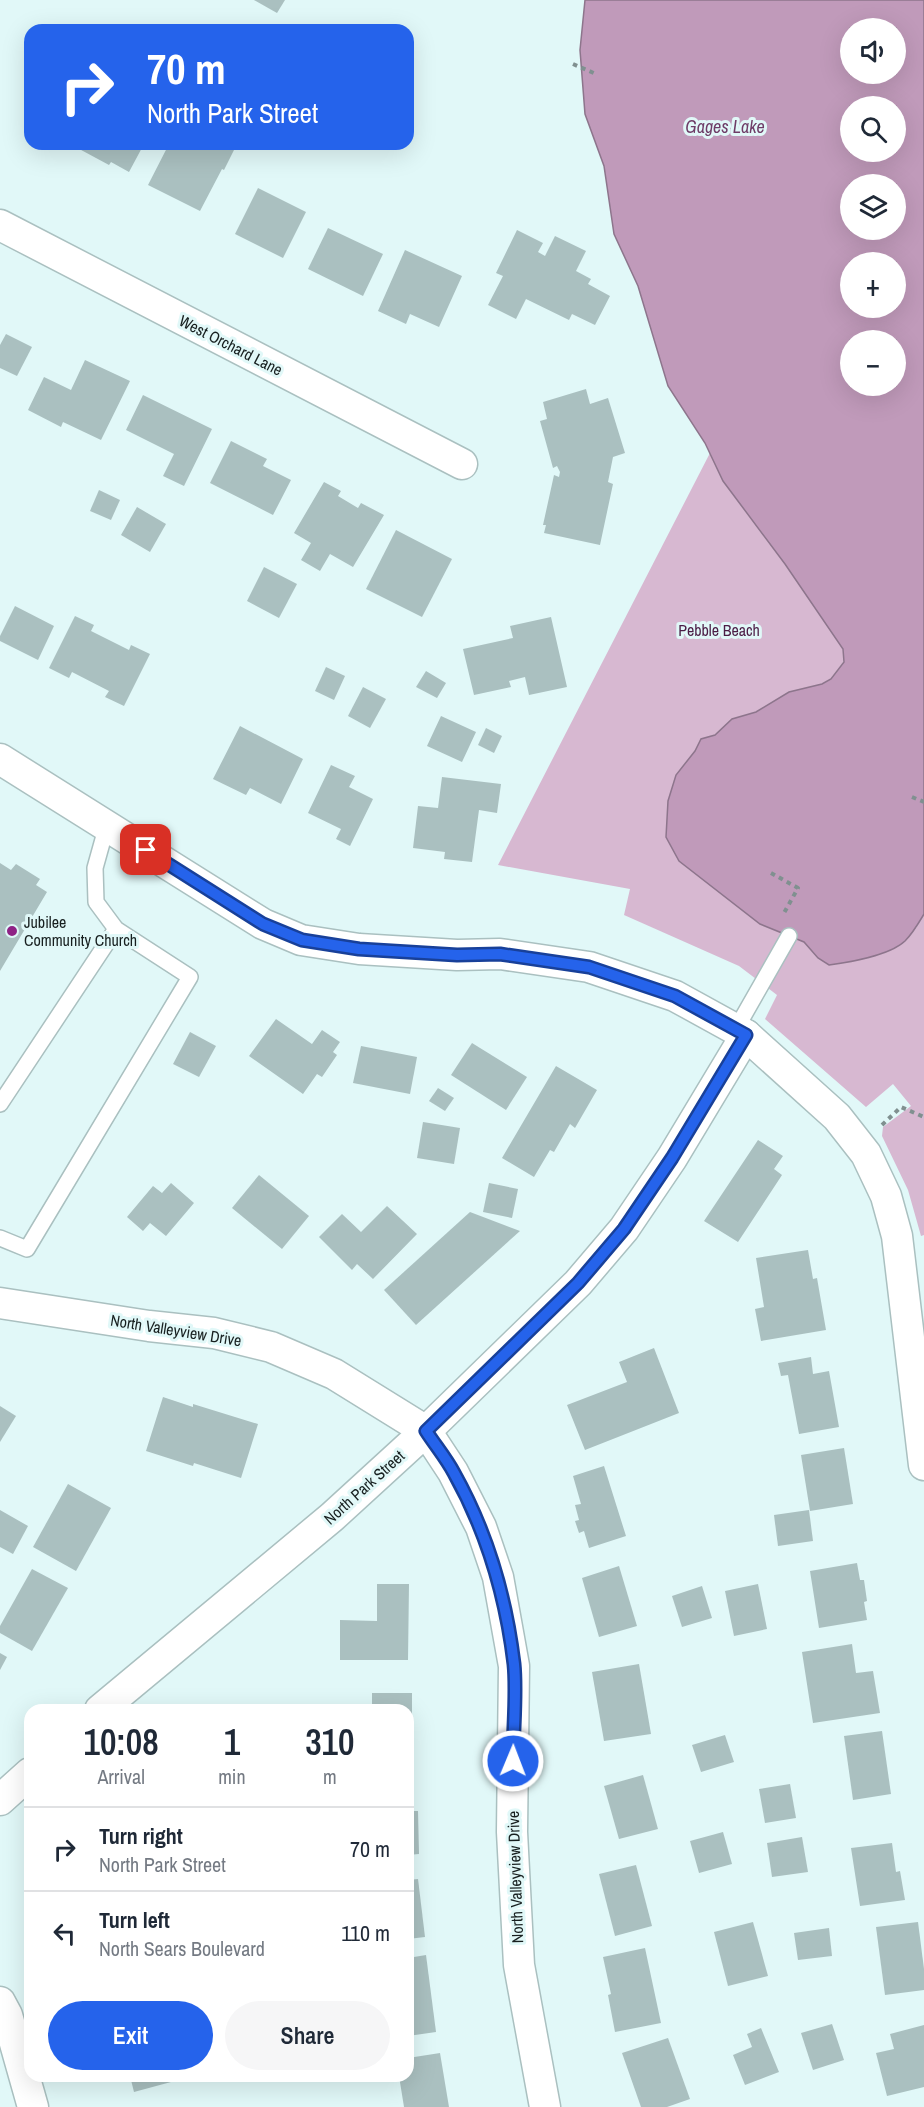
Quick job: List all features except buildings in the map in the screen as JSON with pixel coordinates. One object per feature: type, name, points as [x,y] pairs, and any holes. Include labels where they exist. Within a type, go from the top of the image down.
[{"type":"street","name":"West Orchard Lane","points":[[0,225],[462,464]]},
{"type":"street","points":[[0,759],[263,924],[302,940],[359,949],[457,955],[500,954],[589,967],[675,996],[741,1032],[837,1117],[866,1154],[886,1196],[897,1236],[924,1465]]},
{"type":"street","name":"North Park Street","points":[[107,1704],[332,1517],[426,1431],[578,1283],[624,1229],[672,1158],[741,1032]]},
{"type":"street","name":"North Valleyview Drive","points":[[0,1302],[149,1326],[214,1333],[271,1347],[334,1374],[426,1431],[453,1472],[481,1527],[498,1577],[514,1666],[512,1832],[519,1965],[544,2107]]},
{"type":"street","points":[[0,1800],[24,1778]]},
{"type":"street","points":[[0,2002],[7,2015],[24,2075]]},
{"type":"street","points":[[26,2082],[33,2107]]},
{"type":"lane","points":[[0,1238],[27,1249],[190,977],[116,929],[96,902],[95,868],[107,825]]},
{"type":"lane","points":[[0,1104],[116,929]]},
{"type":"lane","points":[[741,1032],[789,936]]},
{"type":"path","points":[[573,64],[596,74]]},
{"type":"path","points":[[912,797],[924,802]]},
{"type":"path","points":[[771,873],[798,888],[779,921]]},
{"type":"path","points":[[860,1146],[902,1107],[924,1117]]},
{"type":"green space","name":"Pebble Beach","points":[[710,453],[723,481],[785,564],[843,648],[844,661],[831,679],[822,684],[789,692],[756,712],[732,719],[715,735],[701,739],[695,751],[676,775],[666,837],[679,861],[760,924],[804,942],[818,958],[916,928],[924,914],[924,1235],[921,1236],[908,1190],[882,1136],[883,1127],[911,1106],[893,1084],[866,1107],[765,1019],[777,995],[739,966],[624,915],[630,889],[498,865]]},
{"type":"water","name":"Gages Lake","points":[[585,0],[924,0],[924,914],[905,941],[889,951],[829,965],[818,958],[804,942],[760,924],[679,861],[666,837],[668,801],[676,775],[695,751],[701,739],[715,735],[732,719],[756,712],[789,692],[822,684],[831,679],[844,662],[843,649],[785,564],[723,481],[705,443],[668,386],[638,286],[614,234],[604,166],[585,114],[580,50]]},
{"type":"place","name":"Jubilee Community Church","points":[[12,931]]},
{"type":"route","points":[[146,850],[263,924],[302,940],[359,949],[457,955],[500,954],[589,967],[675,996],[746,1035],[672,1158],[624,1229],[578,1283],[426,1431],[453,1472],[481,1527],[498,1577],[514,1666],[513,1761]]}]
